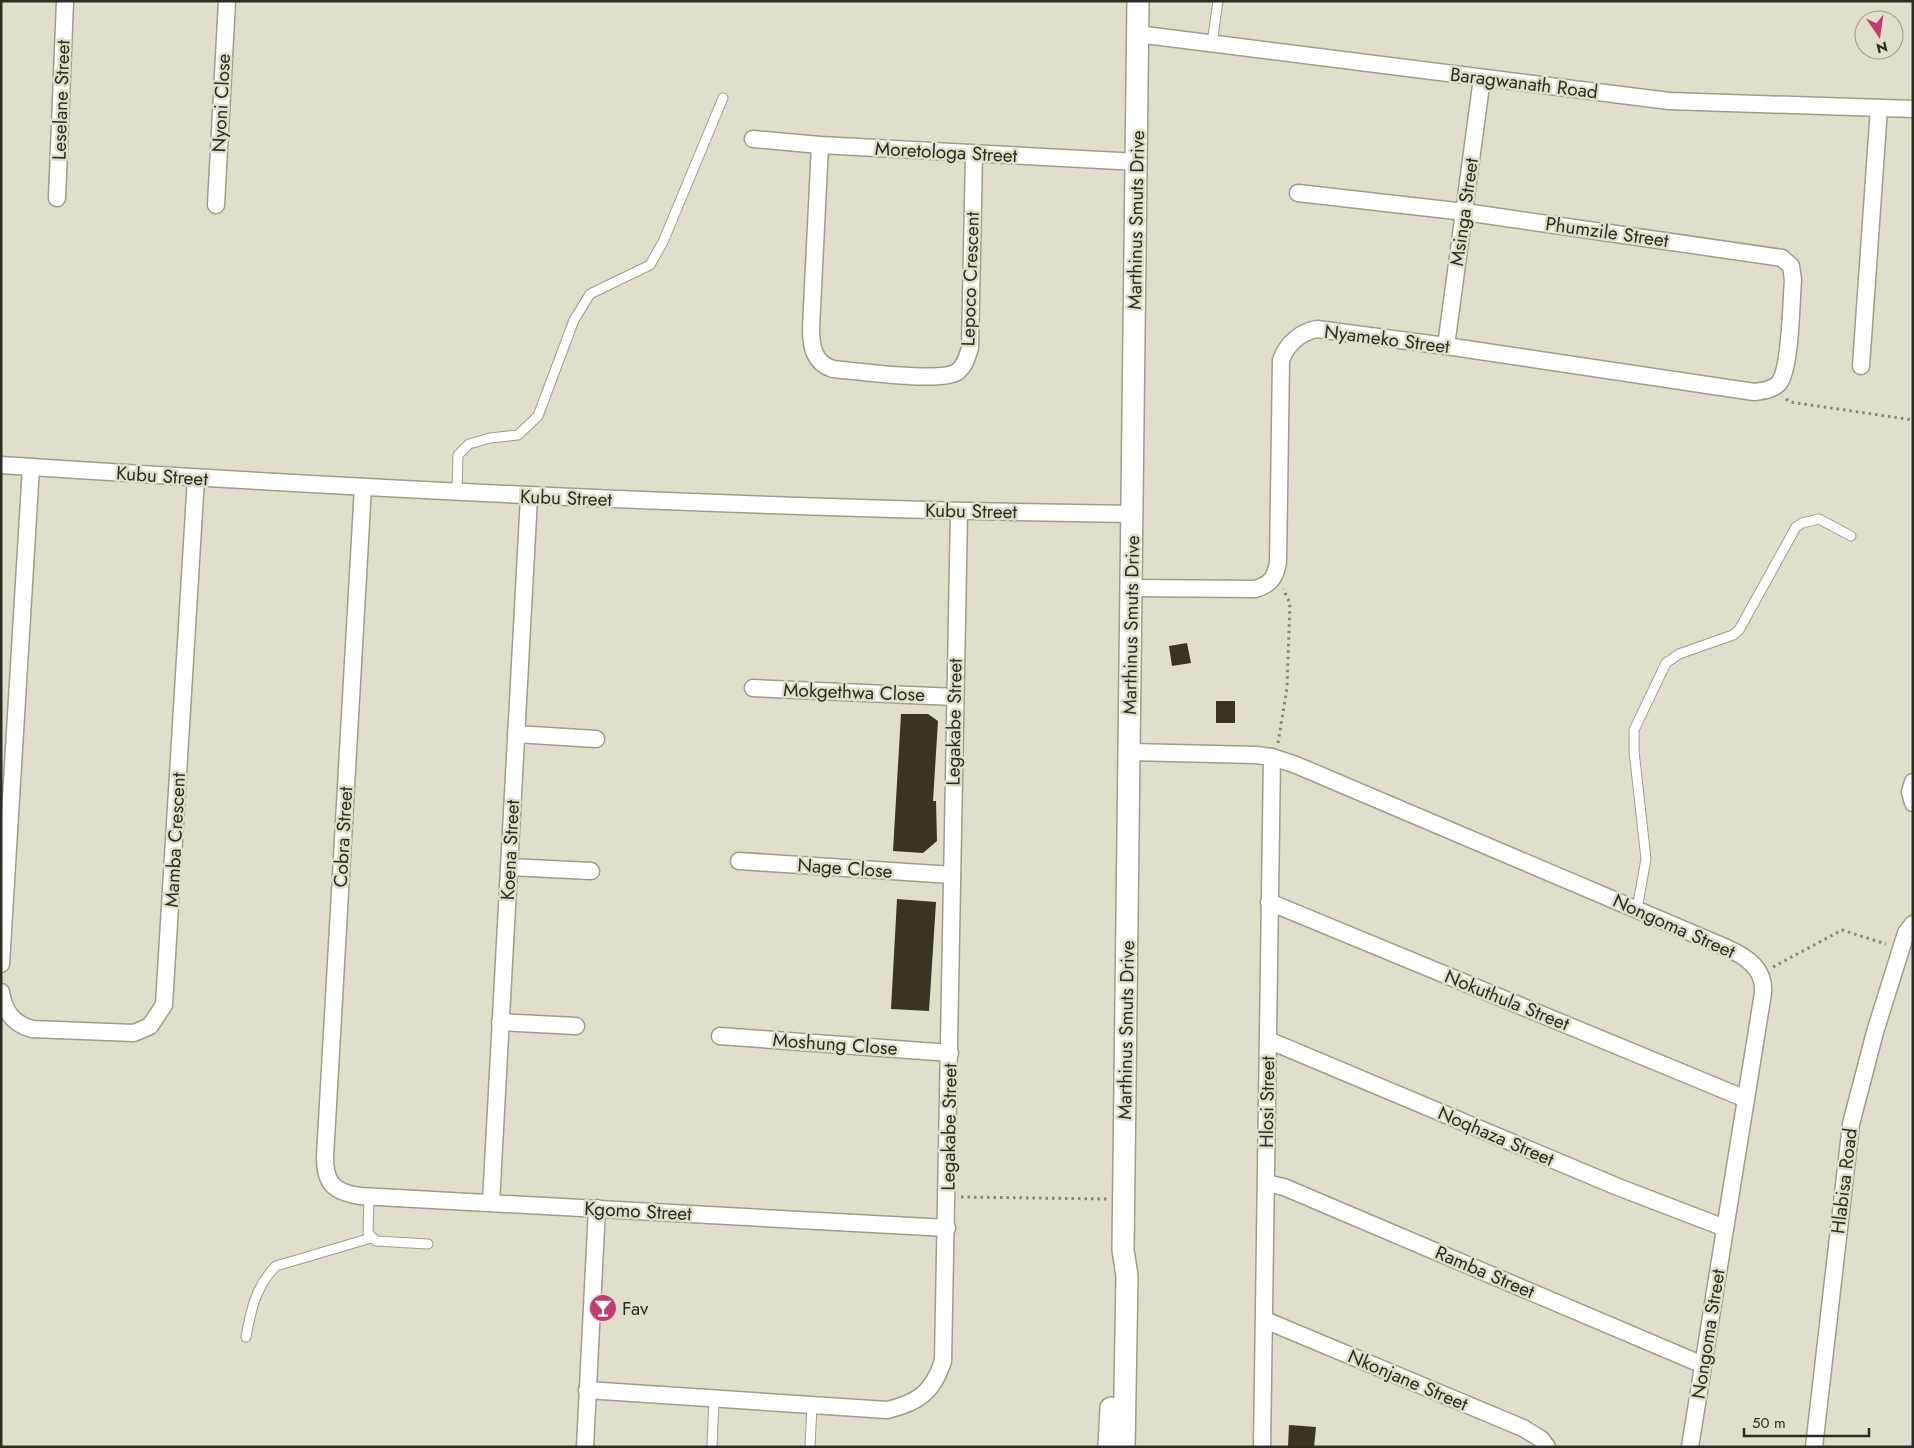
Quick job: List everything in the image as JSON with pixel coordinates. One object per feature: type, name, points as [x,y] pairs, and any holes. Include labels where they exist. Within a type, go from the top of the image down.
[{"type":"street","name":"Leselane Street","points":[[57,198],[65,1]]},
{"type":"street","name":"Nyoni Close","points":[[216,205],[227,1]]},
{"type":"street","name":"Marthinus Smuts Drive","points":[[1124,1447],[1127,1276],[1123,1250],[1138,162],[1138,1]]},
{"type":"street","name":"Baragwanath Road","points":[[1137,34],[1669,101],[1913,109]]},
{"type":"street","name":"Msinga Street","points":[[1446,346],[1482,78]]},
{"type":"street","points":[[1861,366],[1879,108]]},
{"type":"street","name":"Moretologa Street","points":[[753,139],[820,145],[1138,162]]},
{"type":"street","name":"Lepoco Crescent","points":[[820,145],[811,328],[812,348],[816,356],[822,364],[833,369],[939,377],[957,372],[962,367],[970,348],[974,154]]},
{"type":"street","name":"Phumzile Street","points":[[1298,193],[1465,212],[1769,255],[1786,260],[1791,266],[1793,280],[1786,368],[1774,387]]},
{"type":"street","name":"Nyameko Street","points":[[1275,575],[1278,563],[1281,360],[1286,350],[1300,336],[1317,329],[1446,346],[1754,392],[1774,387]]},
{"type":"street","name":"Kubu Street","points":[[1,465],[529,497],[959,512],[1132,514]]},
{"type":"street","points":[[1,964],[31,467]]},
{"type":"street","name":"Mamba Crescent","points":[[1,992],[10,1016],[17,1023],[32,1029],[134,1033],[150,1026],[164,1005],[196,478]]},
{"type":"street","name":"Cobra Street","points":[[332,1185],[326,1174],[324,1157],[363,487]]},
{"type":"street","name":"Koena Street","points":[[491,1203],[529,497]]},
{"type":"street","name":"Legakabe Street","points":[[587,1390],[887,1410],[917,1400],[938,1377],[943,1361],[948,1196],[959,512]]},
{"type":"street","points":[[1131,588],[1248,590],[1264,586],[1275,575]]},
{"type":"street","name":"Mokgethwa Close","points":[[753,688],[955,697]]},
{"type":"street","points":[[516,734],[596,739]]},
{"type":"street","name":"Nongoma Street","points":[[1130,752],[1274,757],[1638,909],[1741,955],[1751,962],[1760,974],[1763,994],[1690,1447]]},
{"type":"street","name":"Hlosi Street","points":[[1262,1447],[1269,902],[1274,757]]},
{"type":"street","points":[[1913,782],[1910,792],[1913,803]]},
{"type":"street","name":"Nage Close","points":[[739,861],[952,875]]},
{"type":"street","points":[[509,867],[592,871]]},
{"type":"street","name":"Nokuthula Street","points":[[1269,902],[1746,1099]]},
{"type":"street","name":"Hlabisa Road","points":[[1814,1447],[1851,1124],[1875,1032],[1901,948],[1908,929],[1913,924]]},
{"type":"street","points":[[500,1022],[576,1026]]},
{"type":"street","name":"Moshung Close","points":[[720,1036],[950,1053]]},
{"type":"street","name":"Noqhaza Street","points":[[1268,1040],[1618,1187],[1725,1228]]},
{"type":"street","name":"Ramba Street","points":[[1266,1183],[1284,1187],[1703,1365]]},
{"type":"street","name":"Kgomo Street","points":[[332,1185],[344,1192],[369,1196],[947,1228]]},
{"type":"street","points":[[585,1447],[597,1208]]},
{"type":"street","name":"Marthinus Smuts Drive","points":[[1109,1447],[1118,1258],[1123,1250]]},
{"type":"street","name":"Nkonjane Street","points":[[1265,1320],[1523,1428],[1541,1439],[1547,1447]]},
{"type":"lane","points":[[1212,43],[1218,1]]},
{"type":"lane","points":[[457,492],[458,455],[469,444],[490,438],[518,435],[538,416],[574,320],[590,294],[650,265],[677,211],[724,98]]},
{"type":"lane","points":[[1638,909],[1645,872],[1646,852],[1633,735],[1666,663],[1679,654],[1733,635],[1739,630],[1796,527],[1802,522],[1819,519],[1852,536]]},
{"type":"lane","points":[[369,1196],[368,1233],[371,1238],[376,1241],[428,1244]]},
{"type":"lane","points":[[246,1336],[251,1304],[268,1273],[276,1266],[371,1238]]},
{"type":"lane","points":[[712,1447],[714,1399]]},
{"type":"lane","points":[[810,1447],[812,1405]]},
{"type":"path","points":[[1774,387],[1790,402],[1913,420]]},
{"type":"path","points":[[1274,757],[1287,688],[1290,603],[1275,575]]},
{"type":"path","points":[[1760,974],[1842,930],[1901,948]]},
{"type":"path","points":[[948,1196],[1124,1199]]},
{"type":"building","points":[[1187,643],[1191,663],[1172,666],[1169,646]]},
{"type":"building","points":[[1216,701],[1235,701],[1235,723],[1216,723]]},
{"type":"building","points":[[901,714],[928,714],[938,721],[933,801],[936,801],[937,841],[923,853],[893,851]]},
{"type":"building","points":[[897,899],[936,902],[929,1011],[891,1009]]},
{"type":"building","points":[[1289,1425],[1316,1427],[1314,1447],[1288,1447]]},
{"type":"place","name":"Fav","points":[[603,1308]]}]
